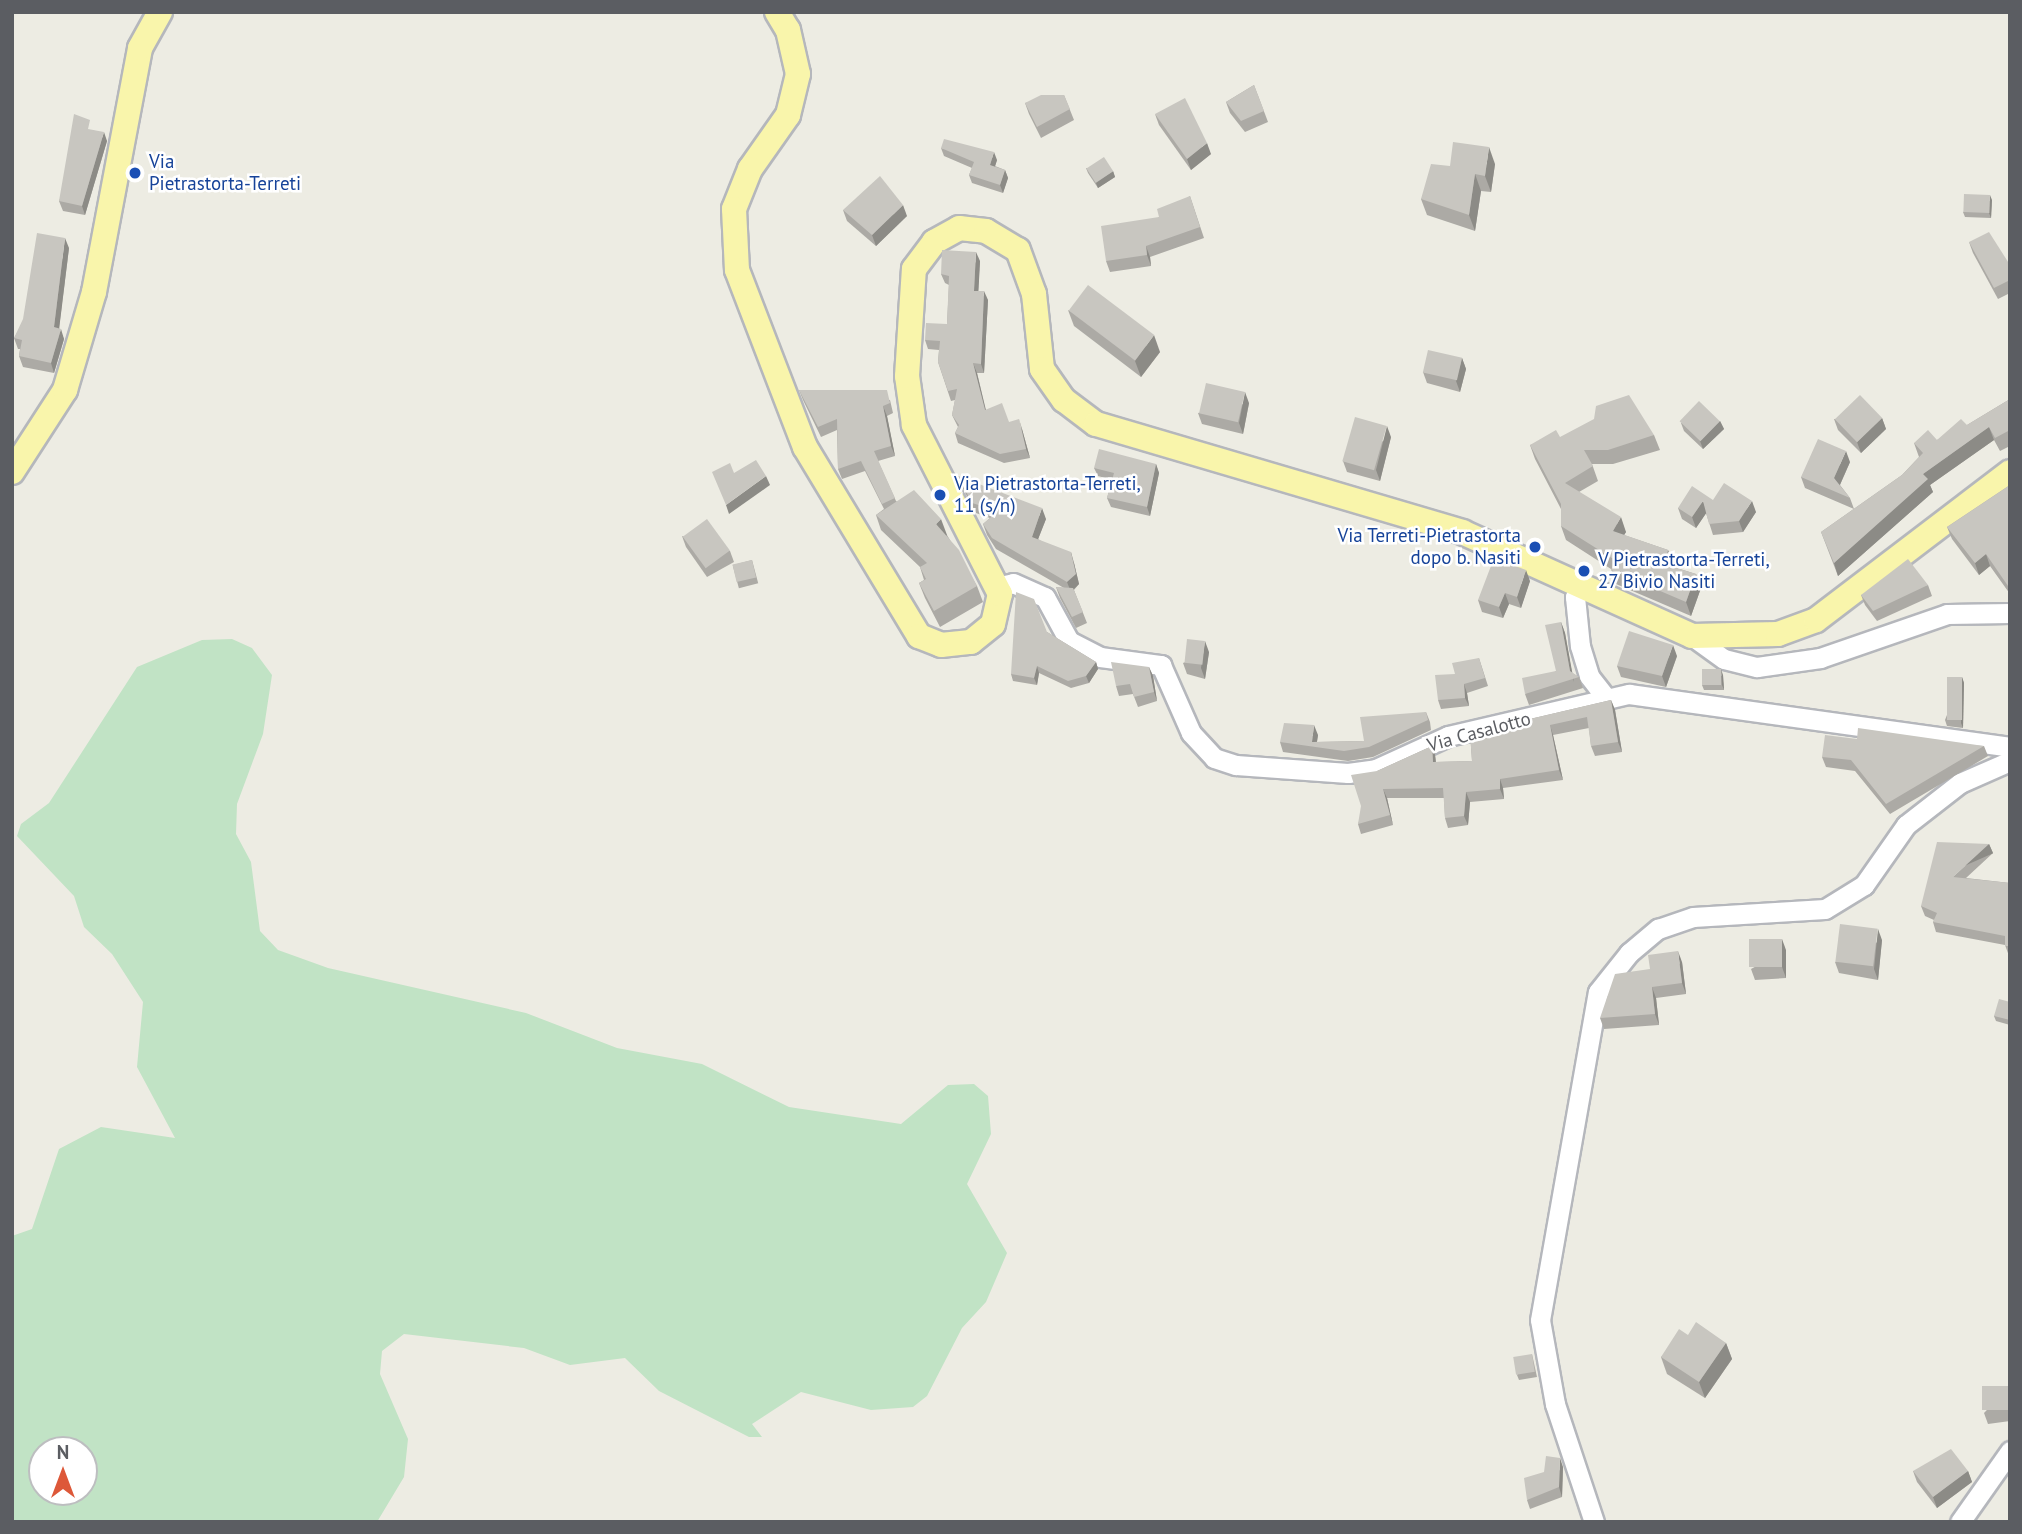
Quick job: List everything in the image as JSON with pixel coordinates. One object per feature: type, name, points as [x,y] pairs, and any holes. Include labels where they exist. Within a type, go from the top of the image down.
[{"type":"main road","points":[[12,472],[65,390],[93,292],[140,48],[160,12]]},
{"type":"main road","points":[[777,12],[788,30],[798,74],[788,115],[750,169],[734,209],[737,270],[805,447],[919,636],[941,645],[971,642],[993,624],[996,587],[914,425],[907,376],[914,269],[934,242],[959,228],[986,231],[1018,250],[1034,294],[1042,369],[1064,400],[1096,424],[1462,532],[1692,636],[1778,634],[1816,620],[2010,472]]},
{"type":"street","name":"Via Casalotto","points":[[996,587],[1013,583],[1045,597],[1069,641],[1100,657],[1161,665],[1192,733],[1214,758],[1236,765],[1348,773],[1376,768],[1448,736],[1607,699],[1656,695],[2010,747]]},
{"type":"street","points":[[1580,586],[1575,597],[1580,646],[1589,676],[1607,699]]},
{"type":"street","points":[[1692,636],[1724,659],[1757,667],[1820,659],[1947,614],[2010,613]]},
{"type":"street","points":[[1594,1522],[1555,1404],[1540,1320],[1598,992],[1629,953],[1658,929],[1693,917],[1825,909],[1864,885],[1906,825],[1960,783],[2010,761]]},
{"type":"street","points":[[1960,1522],[2010,1451]]},
{"type":"green space","points":[[232,639],[252,648],[272,675],[263,734],[237,804],[236,834],[251,862],[260,931],[278,950],[328,968],[526,1013],[617,1048],[702,1064],[789,1107],[901,1124],[948,1085],[974,1084],[988,1096],[991,1134],[967,1184],[1007,1253],[986,1302],[962,1328],[927,1396],[913,1407],[871,1410],[801,1392],[752,1424],[762,1437],[749,1437],[659,1391],[625,1358],[570,1365],[524,1348],[404,1334],[382,1351],[380,1374],[408,1439],[404,1477],[377,1522],[12,1522],[12,1236],[32,1229],[59,1149],[101,1127],[175,1138],[137,1067],[143,1002],[112,954],[84,927],[74,896],[17,836],[21,824],[49,803],[137,667],[202,640]]},
{"type":"building","points":[[1254,85],[1264,111],[1241,121],[1226,102]]},
{"type":"building","points":[[1041,95],[1064,95],[1070,109],[1037,127],[1025,103]]},
{"type":"building","points":[[1185,98],[1207,143],[1187,159],[1155,114]]},
{"type":"building","points":[[74,114],[90,120],[88,129],[104,132],[82,206],[59,201]]},
{"type":"building","points":[[944,139],[994,152],[990,165],[1005,170],[1000,185],[969,175],[974,162],[941,148]]},
{"type":"building","points":[[1453,142],[1489,147],[1485,176],[1475,174],[1469,215],[1421,199],[1431,164],[1450,166]]},
{"type":"building","points":[[1104,157],[1113,171],[1096,183],[1086,168]]},
{"type":"building","points":[[880,176],[903,205],[872,235],[843,210]]},
{"type":"building","points":[[1964,194],[1990,195],[1989,213],[1963,212]]},
{"type":"building","points":[[1190,196],[1200,227],[1146,246],[1147,255],[1106,261],[1101,226],[1159,217],[1157,209]]},
{"type":"building","points":[[1989,232],[2010,265],[2010,280],[1994,288],[1969,242]]},
{"type":"building","points":[[37,233],[65,238],[54,327],[61,329],[51,363],[19,356],[22,340],[14,338],[23,319]]},
{"type":"building","points":[[942,250],[976,252],[974,291],[984,291],[981,364],[973,363],[985,410],[1002,403],[1009,422],[1019,419],[1026,449],[1000,454],[955,433],[959,425],[952,415],[957,389],[948,391],[938,362],[940,341],[925,340],[926,323],[947,324],[949,276],[941,274]]},
{"type":"building","points":[[1088,285],[1154,335],[1135,361],[1069,311]]},
{"type":"building","points":[[1428,350],[1462,358],[1457,380],[1423,372]]},
{"type":"building","points":[[1206,383],[1245,392],[1238,422],[1199,413]]},
{"type":"building","points":[[799,390],[887,390],[890,403],[883,406],[891,446],[874,451],[895,498],[882,504],[861,461],[838,469],[837,419],[818,427]]},
{"type":"building","points":[[1629,395],[1654,435],[1608,450],[1584,450],[1593,466],[1565,483],[1621,517],[1613,531],[1668,550],[1666,559],[1675,561],[1673,567],[1696,574],[1686,602],[1611,570],[1615,560],[1561,526],[1561,504],[1530,445],[1556,430],[1560,437],[1594,419],[1596,406]]},
{"type":"building","points":[[1860,395],[1882,418],[1857,442],[1835,419]]},
{"type":"building","points":[[2010,399],[2010,430],[1995,438],[1989,427],[1923,474],[1928,479],[1834,563],[1821,532],[1902,475],[1923,453],[1914,443],[1928,430],[1937,440],[1961,419],[1967,425]]},
{"type":"building","points":[[1699,401],[1720,421],[1700,441],[1680,421]]},
{"type":"building","points":[[1355,417],[1387,426],[1374,470],[1342,461]]},
{"type":"building","points":[[1818,439],[1846,451],[1834,478],[1850,498],[1801,477]]},
{"type":"building","points":[[1099,449],[1156,464],[1147,507],[1107,498],[1114,473],[1094,468]]},
{"type":"building","points":[[756,460],[766,476],[726,505],[712,472],[730,463],[734,473]]},
{"type":"building","points":[[958,476],[1042,508],[1032,537],[1071,552],[1076,574],[1067,582],[992,538],[983,524],[998,511],[972,503]]},
{"type":"building","points":[[1724,483],[1752,501],[1739,521],[1709,524],[1703,501],[1692,517],[1678,508],[1692,486],[1713,500]]},
{"type":"building","points":[[2010,485],[2008,586],[1986,554],[1975,563],[1947,527]]},
{"type":"building","points":[[914,490],[941,519],[936,524],[959,550],[977,586],[934,611],[919,583],[926,579],[920,567],[927,563],[876,515]]},
{"type":"building","points":[[707,519],[730,551],[706,568],[683,537]]},
{"type":"building","points":[[1494,558],[1526,570],[1517,597],[1505,593],[1499,607],[1478,600]]},
{"type":"building","points":[[1908,559],[1928,585],[1873,611],[1861,595]]},
{"type":"building","points":[[752,560],[756,578],[737,582],[733,564]]},
{"type":"building","points":[[1056,587],[1073,588],[1083,612],[1072,617]]},
{"type":"building","points":[[1016,592],[1034,599],[1047,632],[1096,662],[1086,676],[1068,681],[1037,666],[1034,678],[1011,674]]},
{"type":"building","points":[[1561,622],[1570,671],[1579,677],[1525,694],[1522,678],[1556,671],[1545,625]]},
{"type":"building","points":[[1629,631],[1673,645],[1662,676],[1617,666]]},
{"type":"building","points":[[1187,639],[1205,641],[1202,665],[1184,663]]},
{"type":"building","points":[[1479,658],[1485,678],[1464,684],[1465,698],[1438,700],[1435,675],[1455,674],[1452,663]]},
{"type":"building","points":[[1111,662],[1149,667],[1154,692],[1134,697],[1130,684],[1116,686]]},
{"type":"building","points":[[1702,669],[1721,669],[1721,685],[1702,685]]},
{"type":"building","points":[[1947,677],[1962,677],[1962,720],[1947,720]]},
{"type":"building","points":[[1611,700],[1618,742],[1591,746],[1587,717],[1550,725],[1559,770],[1500,779],[1500,789],[1466,792],[1464,816],[1445,818],[1443,788],[1383,789],[1390,815],[1358,824],[1361,806],[1351,775],[1377,771],[1432,746],[1433,762],[1472,761],[1470,733]]},
{"type":"building","points":[[1426,712],[1428,720],[1369,747],[1344,751],[1280,742],[1284,723],[1314,725],[1312,742],[1364,741],[1360,717]]},
{"type":"building","points":[[1858,728],[1984,746],[1886,804],[1851,760],[1822,757],[1825,735],[1857,739]]},
{"type":"building","points":[[1937,842],[1989,844],[1953,877],[2010,883],[2010,946],[2005,946],[2005,936],[1933,922],[1937,913],[1921,906]]},
{"type":"building","points":[[1840,924],[1878,929],[1873,966],[1835,962]]},
{"type":"building","points":[[1749,939],[1782,939],[1782,967],[1749,967]]},
{"type":"building","points":[[1678,951],[1682,983],[1652,987],[1655,1014],[1600,1018],[1615,974],[1650,969],[1648,955]]},
{"type":"building","points":[[1999,999],[2010,1002],[2010,1020],[1994,1016]]},
{"type":"building","points":[[1696,1322],[1726,1343],[1699,1382],[1661,1357],[1679,1329],[1688,1335]]},
{"type":"building","points":[[1532,1354],[1535,1372],[1516,1375],[1513,1357]]},
{"type":"building","points":[[1982,1386],[2010,1386],[2010,1410],[1982,1410]]},
{"type":"building","points":[[1951,1449],[1968,1471],[1933,1497],[1913,1471]]},
{"type":"building","points":[[1546,1456],[1560,1458],[1559,1487],[1527,1500],[1524,1478],[1544,1472]]},
{"type":"place","name":"Via Pietrastorta-Terreti","points":[[135,173]]},
{"type":"place","name":"Via Pietrastorta-Terreti, 11 (s/n)","points":[[940,495]]},
{"type":"place","name":"Via Terreti-Pietrastorta dopo b. Nasiti","points":[[1535,547]]},
{"type":"place","name":"V Pietrastorta-Terreti, 27 Bivio Nasiti","points":[[1584,571]]}]
